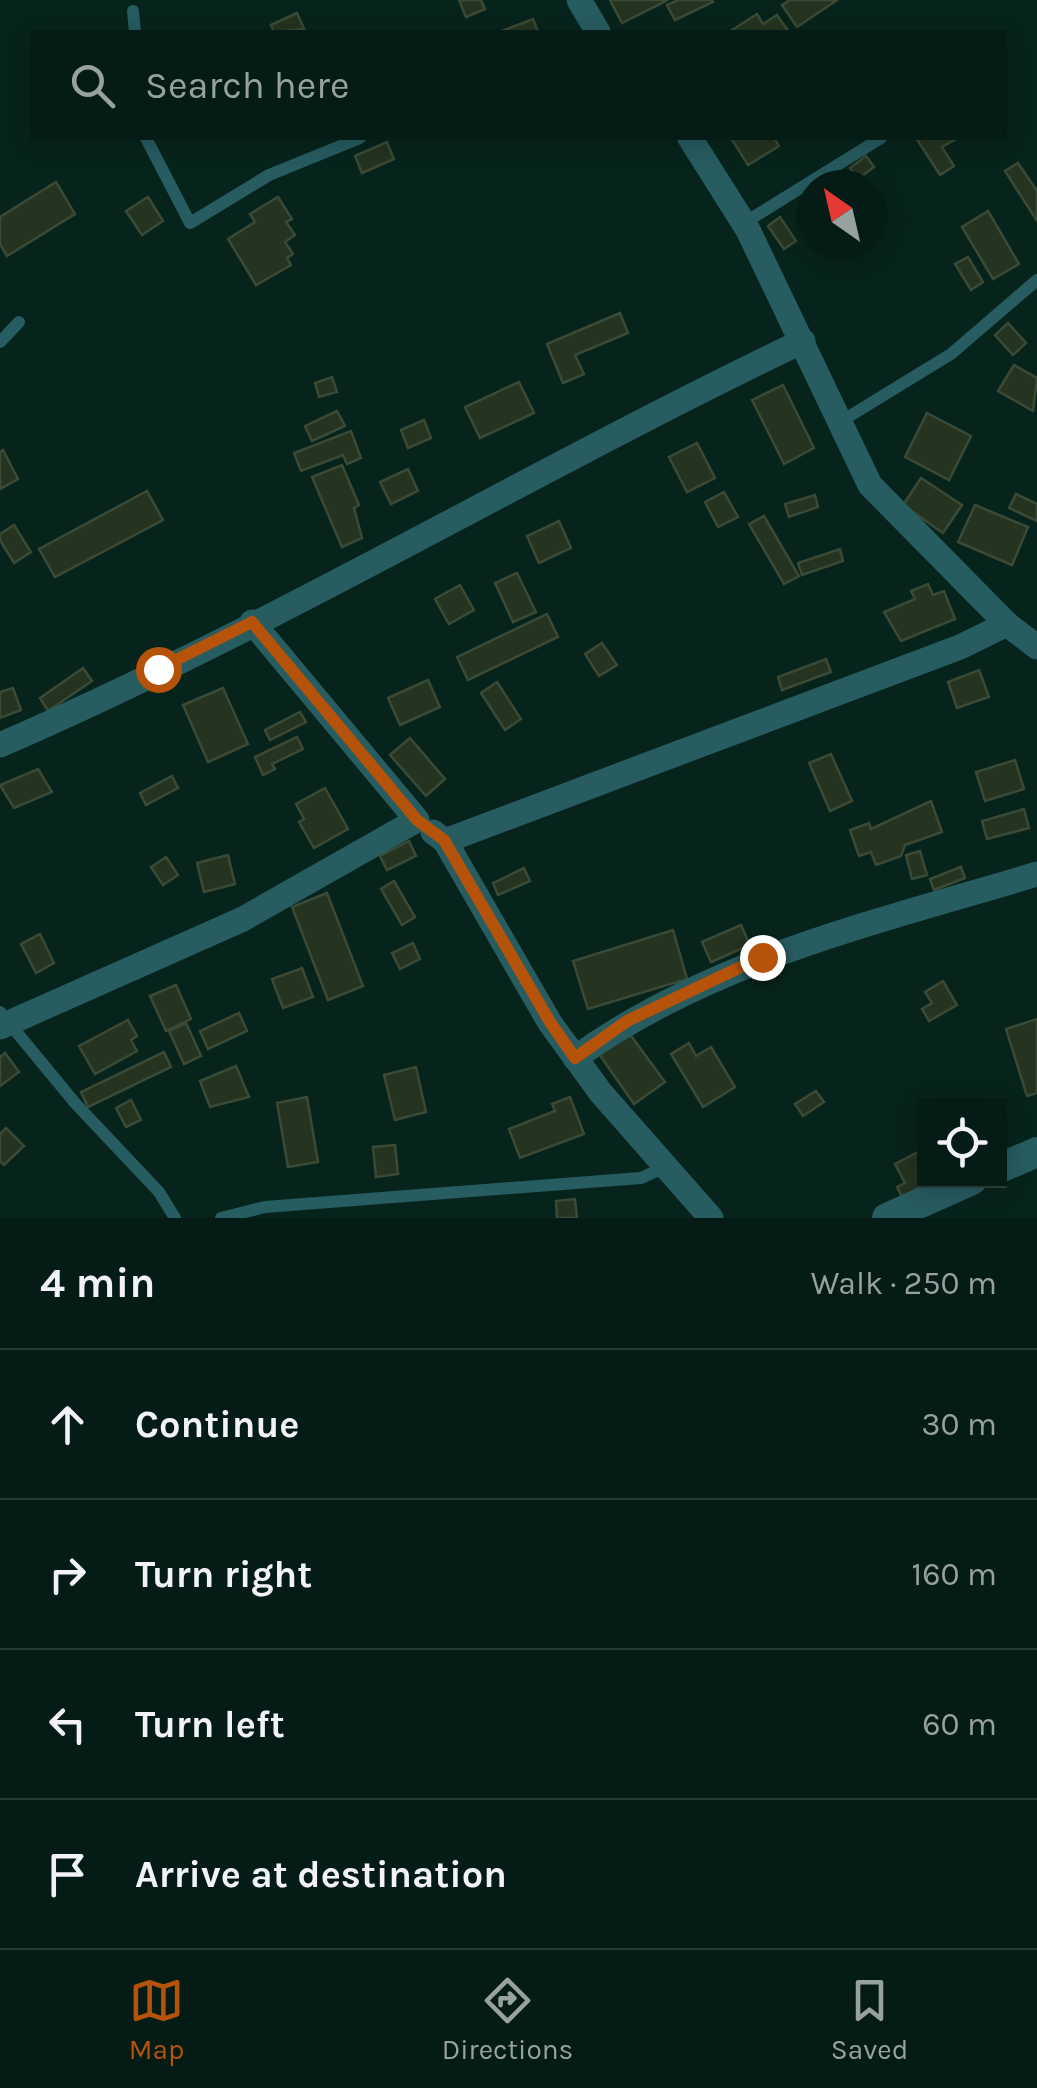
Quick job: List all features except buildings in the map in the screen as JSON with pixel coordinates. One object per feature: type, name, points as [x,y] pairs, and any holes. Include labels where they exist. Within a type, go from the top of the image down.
[{"type":"street","points":[[579,0],[597,30]]},
{"type":"street","points":[[691,140],[744,223],[870,484],[1007,624],[1037,647]]},
{"type":"street","points":[[0,745],[252,622],[661,409],[803,342]]},
{"type":"street","points":[[252,622],[417,820],[444,840],[575,1058],[711,1218]]},
{"type":"street","points":[[444,840],[960,647],[1007,624]]},
{"type":"street","points":[[3,1020],[142,968],[244,919],[417,820]]},
{"type":"street","points":[[575,1058],[627,1021],[762,957],[1037,874]]},
{"type":"street","points":[[1007,1165],[1037,1152]]},
{"type":"street","points":[[888,1218],[954,1188]]},
{"type":"lane","points":[[134,11],[134,30]]},
{"type":"lane","points":[[147,140],[190,223],[269,176],[355,140]]},
{"type":"lane","points":[[744,223],[878,140]]},
{"type":"lane","points":[[840,422],[951,354],[1037,280]]},
{"type":"lane","points":[[0,342],[19,322]]},
{"type":"lane","points":[[3,1020],[159,1192],[174,1218]]},
{"type":"lane","points":[[221,1218],[265,1207],[640,1178],[665,1167]]},
{"type":"route","points":[[158,669],[252,622],[417,820],[444,840],[575,1058],[627,1021],[762,957]]}]
